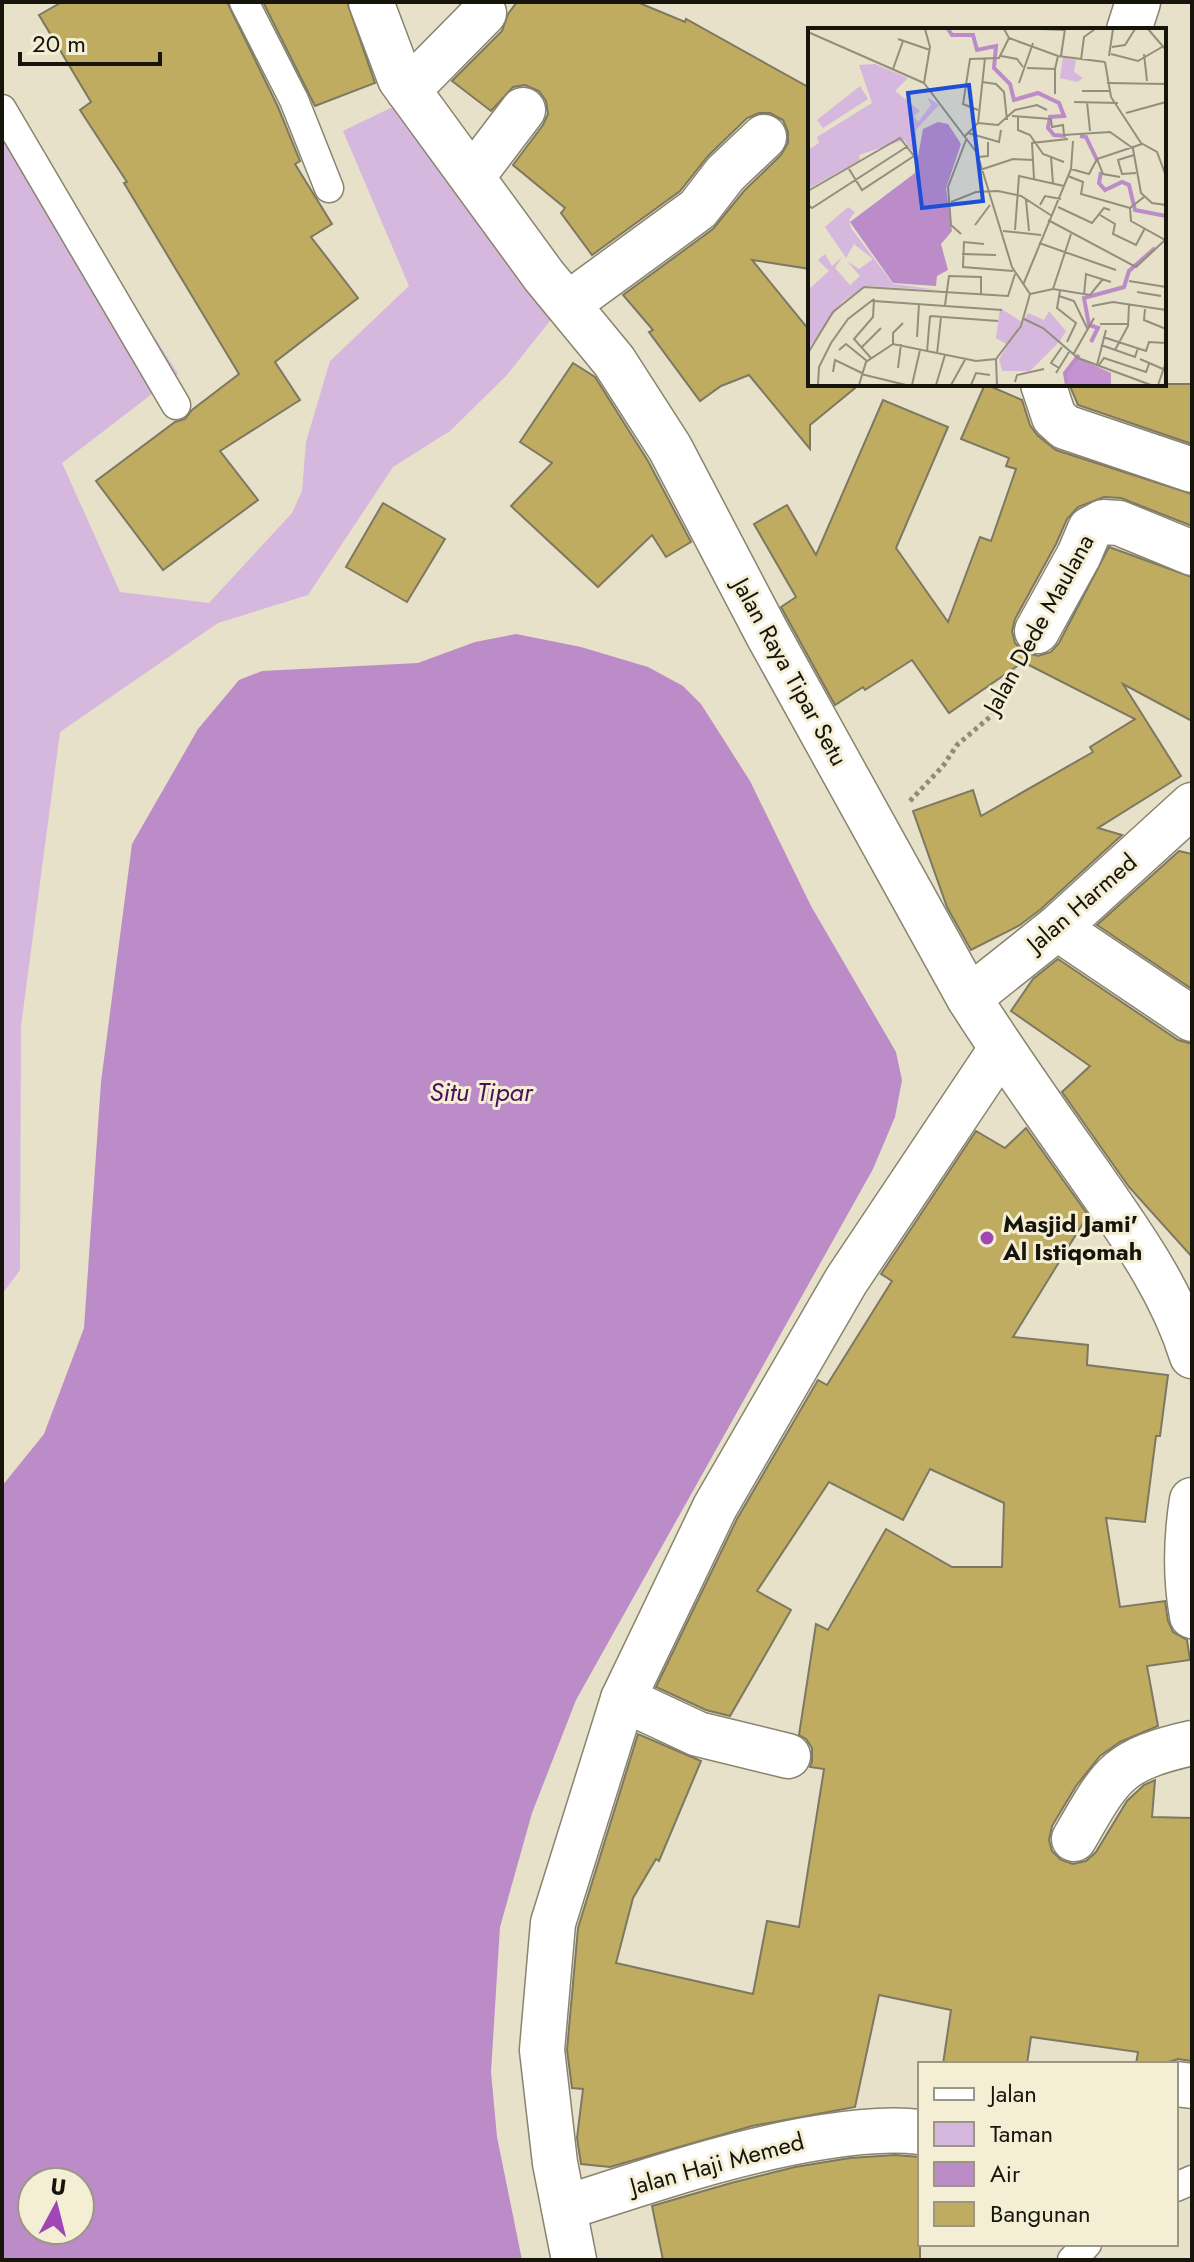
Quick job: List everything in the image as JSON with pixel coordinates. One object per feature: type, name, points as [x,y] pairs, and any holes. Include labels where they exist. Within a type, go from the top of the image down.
[{"type":"street","name":"Jalan Raya Tipar Setu","points":[[371,2],[400,79],[614,361],[670,448],[768,635],[969,998],[1152,1266],[1183,1327],[1192,1356]]},
{"type":"street","points":[[1130,28],[1138,2]]},
{"type":"street","points":[[408,90],[484,13]]},
{"type":"street","points":[[472,177],[523,110]]},
{"type":"street","points":[[568,304],[698,209],[725,174],[764,137]]},
{"type":"street","points":[[1044,386],[1054,417],[1065,427],[1192,470]]},
{"type":"street","name":"Jalan Dede Maulana","points":[[1037,631],[1090,529],[1103,522],[1119,523],[1192,553]]},
{"type":"street","name":"Jalan Harmed","points":[[969,998],[1057,928],[1192,805]]},
{"type":"street","points":[[1057,928],[1192,1019]]},
{"type":"street","points":[[574,2260],[555,2163],[542,2050],[553,1923],[623,1699],[715,1507],[846,1281],[1001,1049]]},
{"type":"street","points":[[1192,1500],[1187,1569],[1192,1616]]},
{"type":"street","points":[[623,1699],[698,1734],[788,1756]]},
{"type":"street","points":[[1074,1839],[1105,1786],[1117,1773],[1135,1760],[1156,1751],[1192,1743]]},
{"type":"street","name":"Jalan Haji Memed","points":[[564,2208],[703,2164],[779,2144],[852,2133],[918,2132]]},
{"type":"lane","points":[[244,2],[294,100],[329,188]]},
{"type":"lane","points":[[2,109],[176,405]]},
{"type":"path","name":"Jalan Dede Maulana","points":[[876,827],[900,812],[943,766],[957,745],[991,716],[1018,655],[1037,631]]},
{"type":"green space","points":[[407,100],[560,308],[507,375],[450,431],[393,467],[308,595],[218,623],[60,732],[21,1026],[20,1270],[2,1294],[2,104],[178,374],[62,463],[120,592],[209,603],[292,513],[302,491],[306,442],[330,361],[409,286],[343,131]]},
{"type":"water","name":"Situ Tipar","points":[[516,634],[581,647],[648,667],[683,686],[701,704],[750,781],[811,906],[896,1052],[902,1080],[895,1117],[873,1169],[576,1700],[532,1813],[500,1927],[491,2072],[497,2137],[522,2260],[2,2260],[2,1486],[44,1434],[84,1328],[101,1082],[132,844],[198,729],[239,680],[262,671],[418,663],[475,642]]},
{"type":"building","points":[[62,2],[227,2],[278,107],[300,161],[295,164],[332,224],[311,237],[358,298],[275,362],[300,400],[220,451],[258,500],[163,570],[96,481],[175,422],[185,419],[192,410],[239,374],[124,183],[127,182],[80,110],[91,102],[39,15]]},
{"type":"building","points":[[263,2],[347,2],[375,83],[315,106]]},
{"type":"building","points":[[517,2],[637,2],[685,22],[686,19],[808,87],[808,269],[752,260],[808,329],[808,386],[858,386],[810,425],[810,449],[749,375],[721,386],[700,401],[649,332],[653,330],[623,295],[713,229],[744,191],[781,155],[788,143],[783,120],[770,113],[747,118],[708,156],[680,191],[592,255],[561,213],[565,208],[513,165],[548,114],[546,101],[539,91],[525,85],[513,87],[491,111],[452,81],[502,31],[508,14]]},
{"type":"building","points":[[573,363],[595,377],[648,461],[691,542],[666,557],[652,535],[598,587],[511,506],[552,463],[520,442]]},
{"type":"building","points":[[1192,384],[1192,444],[1078,405],[1070,386]]},
{"type":"building","points":[[984,386],[990,386],[1022,400],[1030,425],[1056,450],[1192,494],[1192,526],[1121,498],[1104,497],[1078,507],[1067,519],[1015,619],[1012,631],[1015,643],[1024,652],[1038,656],[1051,652],[1059,643],[1109,547],[1192,577],[1192,721],[1123,684],[1181,776],[1098,828],[1122,835],[1041,909],[1020,925],[971,950],[947,907],[913,811],[973,790],[981,816],[1093,752],[1090,747],[1135,719],[1023,662],[949,713],[912,660],[835,705],[781,607],[796,597],[754,524],[787,505],[816,555],[883,400],[948,427],[896,548],[948,622],[980,537],[991,541],[1016,469],[1006,466],[1009,458],[961,439]]},
{"type":"building","points":[[383,503],[445,539],[407,602],[346,567]]},
{"type":"building","points":[[1179,851],[1192,854],[1192,989],[1097,925]]},
{"type":"building","points":[[1058,959],[1178,1040],[1192,1044],[1192,1257],[1129,1187],[1062,1092],[1090,1066],[1011,1011],[1033,979]]},
{"type":"building","points":[[1026,1128],[1088,1215],[1013,1337],[1088,1345],[1087,1365],[1168,1375],[1160,1436],[1156,1436],[1145,1522],[1106,1518],[1120,1607],[1165,1601],[1173,1632],[1187,1640],[1190,1660],[1147,1666],[1158,1726],[1120,1742],[1100,1756],[1076,1786],[1052,1826],[1049,1840],[1052,1851],[1061,1860],[1073,1864],[1086,1861],[1096,1852],[1127,1801],[1144,1785],[1155,1780],[1152,1817],[1192,1818],[1192,2061],[1136,2062],[1138,2052],[1031,2037],[1027,2062],[943,2062],[951,2010],[879,1995],[855,2107],[752,2126],[610,2167],[581,2164],[577,2138],[583,2089],[572,2088],[567,2050],[578,1928],[638,1734],[701,1761],[659,1861],[656,1859],[633,1898],[616,1963],[753,1994],[767,1921],[799,1927],[824,1769],[810,1767],[812,1748],[799,1735],[816,1624],[828,1630],[886,1529],[952,1567],[1002,1567],[1004,1503],[930,1469],[903,1520],[829,1482],[757,1591],[791,1610],[730,1716],[706,1710],[656,1687],[737,1519],[818,1380],[827,1385],[892,1281],[881,1274],[976,1131],[1005,1148]]},
{"type":"building","points":[[918,2157],[920,2260],[663,2260],[652,2206],[795,2167],[850,2158]]},
{"type":"place","name":"Masjid Jami' Al Istiqomah","points":[[987,1238]]}]
